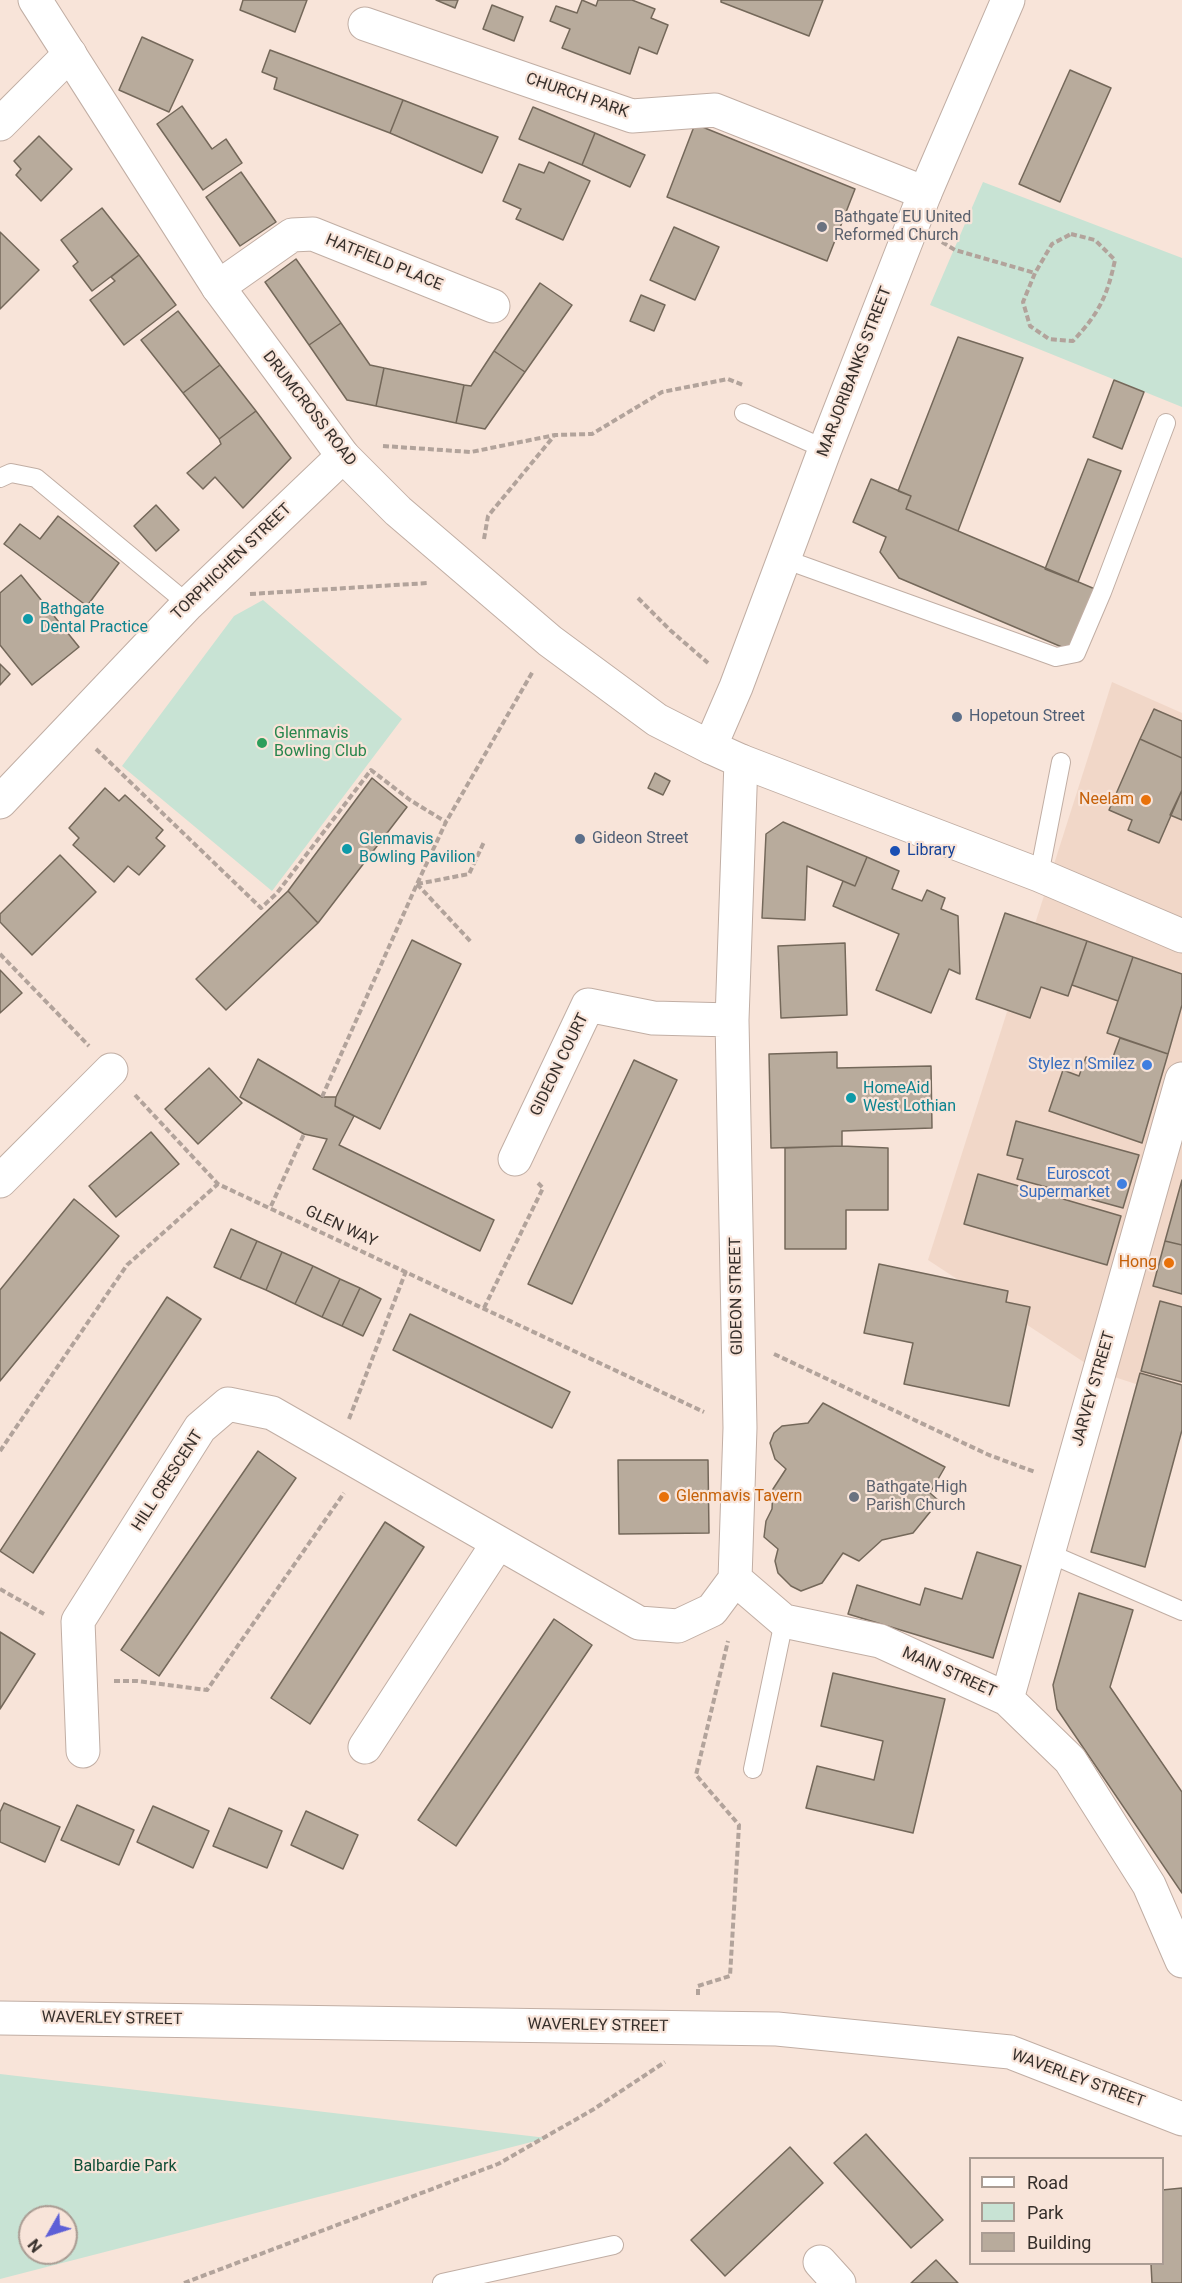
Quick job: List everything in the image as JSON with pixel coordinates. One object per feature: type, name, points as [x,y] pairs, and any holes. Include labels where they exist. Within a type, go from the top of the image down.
[{"type":"street","name":"DRUMCROSS ROAD","points":[[35,0],[218,287],[338,450],[398,511],[550,641],[657,720],[711,747]]},
{"type":"street","name":"MARJORIBANKS STREET","points":[[711,747],[925,193],[1008,0]]},
{"type":"street","name":"CHURCH PARK","points":[[365,24],[632,116],[715,110],[925,193]]},
{"type":"street","points":[[0,124],[70,54]]},
{"type":"street","name":"HATFIELD PLACE","points":[[218,287],[292,235],[313,234],[493,306]]},
{"type":"street","name":"TORPHICHEN STREET","points":[[0,802],[191,600],[338,450]]},
{"type":"street","points":[[711,747],[741,761],[1039,875],[1182,936]]},
{"type":"street","name":"GIDEON STREET","points":[[735,1579],[740,1428],[732,1020],[741,761]]},
{"type":"street","name":"GIDEON COURT","points":[[515,1159],[588,1005],[653,1018],[732,1020]]},
{"type":"street","points":[[0,1181],[111,1070]]},
{"type":"street","name":"JARVEY STREET","points":[[1007,1699],[1182,1079]]},
{"type":"street","name":"HILL CRESCENT","points":[[78,1621],[200,1428],[228,1404],[272,1413],[639,1623],[678,1626],[712,1610],[735,1579]]},
{"type":"street","points":[[365,1746],[498,1543]]},
{"type":"street","name":"MAIN STREET","points":[[735,1579],[784,1621],[880,1641],[1007,1699],[1070,1760],[1149,1886],[1182,1961]]},
{"type":"street","points":[[78,1621],[82,1751]]},
{"type":"street","name":"WAVERLEY STREET","points":[[0,2018],[777,2029],[1010,2052],[1182,2119]]},
{"type":"lane","points":[[744,413],[825,449]]},
{"type":"lane","points":[[784,559],[1056,657],[1076,653],[1102,592],[1166,423]]},
{"type":"lane","points":[[0,478],[11,473],[36,478],[191,600]]},
{"type":"lane","points":[[1039,875],[1061,762]]},
{"type":"lane","points":[[1048,1553],[1182,1611]]},
{"type":"lane","points":[[753,1769],[784,1621]]},
{"type":"lane","points":[[442,2283],[614,2245]]},
{"type":"path","points":[[912,226],[956,250],[1035,273]]},
{"type":"path","points":[[1071,234],[1095,240],[1115,260],[1110,283],[1095,317],[1073,342],[1048,339],[1030,326],[1023,302],[1035,273],[1052,244],[1071,234]]},
{"type":"path","points":[[338,450],[471,452],[555,435],[592,434],[662,392],[728,379],[749,388]]},
{"type":"path","points":[[191,600],[478,580],[488,516],[555,435]]},
{"type":"path","points":[[638,598],[670,630],[736,687]]},
{"type":"path","points":[[322,1097],[446,822],[550,641]]},
{"type":"path","points":[[72,726],[261,908],[277,893],[371,770],[410,800],[446,822]]},
{"type":"path","points":[[417,884],[469,874],[484,842]]},
{"type":"path","points":[[417,884],[472,943]]},
{"type":"path","name":"GLEN WAY","points":[[0,954],[218,1184],[271,1206],[740,1428]]},
{"type":"path","points":[[271,1206],[304,1134]]},
{"type":"path","points":[[484,1308],[543,1188],[515,1159]]},
{"type":"path","points":[[0,1451],[127,1265],[218,1184]]},
{"type":"path","points":[[80,1681],[137,1681],[207,1690],[350,1458],[406,1271]]},
{"type":"path","points":[[738,1337],[989,1455],[1067,1485]]},
{"type":"path","points":[[0,1589],[51,1618],[78,1621]]},
{"type":"path","points":[[184,2283],[498,2164],[594,2109],[668,2061],[697,2028],[698,1986],[730,1976],[738,1825],[696,1776],[729,1636],[712,1610]]},
{"type":"shaded area","points":[[1112,682],[1182,713],[1182,1399],[1099,1372],[928,1260]]},
{"type":"green space","points":[[983,182],[1182,258],[1182,407],[930,305]]},
{"type":"green space","name":"Glenmavis Bowling Club","points":[[263,600],[402,719],[272,891],[122,766],[234,616]]},
{"type":"green space","name":"Balbardie Park","points":[[0,2074],[547,2138],[78,2259],[78,2205],[18,2205],[18,2265],[54,2265],[0,2279]]},
{"type":"building","points":[[243,0],[307,0],[295,32],[240,10]]},
{"type":"building","points":[[436,0],[458,0],[455,8]]},
{"type":"building","points":[[582,0],[596,6],[598,0],[632,0],[655,9],[651,18],[668,25],[657,54],[639,47],[630,74],[562,48],[570,29],[550,21],[556,6],[577,13]]},
{"type":"building","points":[[721,0],[823,0],[809,36],[721,2]]},
{"type":"building","points":[[492,5],[523,17],[514,41],[483,29]]},
{"type":"building","points":[[142,37],[193,60],[169,112],[119,90]]},
{"type":"building","points":[[270,50],[403,100],[390,133],[274,89],[277,78],[262,72]]},
{"type":"building","points":[[1070,70],[1111,88],[1060,202],[1019,184]]},
{"type":"building","points":[[403,100],[498,137],[482,173],[390,133]]},
{"type":"building","points":[[182,106],[212,149],[226,139],[242,163],[203,190],[157,124]]},
{"type":"building","points":[[533,107],[595,133],[582,165],[519,139]]},
{"type":"building","points":[[695,124],[855,189],[827,261],[667,197]]},
{"type":"building","points":[[595,133],[645,155],[630,187],[582,165]]},
{"type":"building","points":[[39,136],[72,169],[41,201],[16,175],[21,169],[14,161]]},
{"type":"building","points":[[549,162],[590,181],[563,240],[516,219],[521,209],[503,201],[519,164],[544,173]]},
{"type":"building","points":[[241,172],[276,222],[240,246],[206,197]]},
{"type":"building","points":[[102,208],[139,255],[92,291],[73,266],[78,262],[61,240]]},
{"type":"building","points":[[674,227],[719,247],[695,300],[650,280]]},
{"type":"building","points":[[0,232],[39,270],[0,309]]},
{"type":"building","points":[[139,255],[176,305],[124,345],[90,300],[115,281],[111,277]]},
{"type":"building","points":[[296,259],[341,323],[309,345],[265,282]]},
{"type":"building","points":[[540,283],[572,305],[525,372],[494,351]]},
{"type":"building","points":[[641,295],[665,305],[654,331],[630,321]]},
{"type":"building","points":[[178,311],[220,365],[183,393],[141,340]]},
{"type":"building","points":[[341,323],[370,365],[384,368],[376,406],[347,400],[309,345]]},
{"type":"building","points":[[958,337],[1023,358],[958,531],[906,509],[911,496],[898,491]]},
{"type":"building","points":[[494,351],[525,372],[485,429],[456,423],[464,385],[471,386]]},
{"type":"building","points":[[220,365],[256,411],[219,439],[183,393]]},
{"type":"building","points":[[384,368],[464,385],[456,423],[376,406]]},
{"type":"building","points":[[1114,380],[1144,392],[1122,449],[1093,437]]},
{"type":"building","points":[[256,411],[291,458],[243,508],[215,477],[203,489],[187,473],[221,444],[219,439]]},
{"type":"building","points":[[1088,459],[1121,471],[1078,582],[1045,569]]},
{"type":"building","points":[[871,479],[911,496],[906,509],[1102,592],[1076,653],[899,578],[880,552],[886,537],[853,522]]},
{"type":"building","points":[[156,505],[179,530],[156,551],[134,526]]},
{"type":"building","points":[[58,516],[119,563],[87,606],[4,544],[20,524],[40,539]]},
{"type":"building","name":"Bathgate Dental Practice","points":[[21,575],[79,647],[32,685],[0,645],[0,593]]},
{"type":"building","points":[[0,664],[10,674],[0,685]]},
{"type":"building","points":[[1154,709],[1182,721],[1182,758],[1140,739]]},
{"type":"building","name":"Neelam","points":[[1140,739],[1182,758],[1182,790],[1159,843],[1128,830],[1132,820],[1109,810]]},
{"type":"building","points":[[655,773],[670,781],[663,795],[648,788]]},
{"type":"building","name":"Glenmavis Bowling Pavilion","points":[[372,778],[407,807],[318,923],[288,891]]},
{"type":"building","points":[[105,788],[119,801],[125,795],[163,830],[156,838],[165,846],[139,875],[128,866],[114,882],[73,845],[79,838],[69,828]]},
{"type":"building","points":[[1182,790],[1182,820],[1170,815]]},
{"type":"building","points":[[783,822],[867,857],[855,886],[807,866],[805,920],[762,918],[766,834]]},
{"type":"building","points":[[60,855],[96,892],[32,955],[0,922],[0,914]]},
{"type":"building","points":[[867,857],[899,871],[892,889],[922,901],[927,890],[945,898],[941,909],[958,916],[960,974],[949,969],[931,1013],[876,990],[899,934],[833,906],[843,881],[855,886]]},
{"type":"building","points":[[288,891],[318,923],[226,1010],[196,979]]},
{"type":"building","points":[[1005,913],[1087,941],[1068,996],[1041,987],[1030,1018],[976,999]]},
{"type":"building","points":[[412,940],[461,964],[380,1129],[335,1106],[336,1097]]},
{"type":"building","points":[[1087,941],[1133,957],[1118,1001],[1072,985]]},
{"type":"building","points":[[845,943],[847,1015],[781,1018],[778,946]]},
{"type":"building","points":[[1133,957],[1182,974],[1182,1005],[1168,1054],[1107,1033]]},
{"type":"building","points":[[0,970],[22,993],[0,1013]]},
{"type":"building","points":[[1120,1038],[1168,1054],[1142,1143],[1049,1111],[1063,1070],[1079,1076],[1086,1057],[1110,1065]]},
{"type":"building","name":"HomeAid West Lothian","points":[[837,1052],[837,1068],[931,1066],[932,1128],[842,1131],[842,1146],[771,1148],[769,1054]]},
{"type":"building","points":[[258,1059],[322,1097],[336,1097],[335,1106],[354,1116],[339,1145],[494,1220],[480,1251],[313,1169],[327,1139],[304,1134],[240,1097]]},
{"type":"building","points":[[634,1060],[677,1080],[572,1304],[528,1284]]},
{"type":"building","points":[[209,1068],[242,1103],[198,1144],[165,1109]]},
{"type":"building","points":[[1016,1121],[1139,1155],[1123,1208],[1017,1179],[1023,1159],[1007,1155]]},
{"type":"building","points":[[151,1132],[179,1164],[116,1217],[89,1186]]},
{"type":"building","points":[[842,1146],[888,1148],[888,1210],[846,1210],[846,1249],[785,1249],[785,1148]]},
{"type":"building","points":[[978,1174],[1121,1216],[1107,1265],[964,1224]]},
{"type":"building","points":[[1182,1180],[1182,1245],[1165,1241]]},
{"type":"building","points":[[74,1199],[119,1236],[0,1381],[0,1290]]},
{"type":"building","points":[[231,1229],[257,1241],[240,1279],[214,1267]]},
{"type":"building","points":[[257,1241],[282,1252],[266,1290],[240,1279]]},
{"type":"building","points":[[1165,1241],[1182,1245],[1182,1294],[1153,1286]]},
{"type":"building","points":[[282,1252],[313,1266],[295,1304],[266,1290]]},
{"type":"building","points":[[879,1264],[1008,1291],[1006,1302],[1030,1307],[1009,1406],[904,1384],[913,1343],[864,1333]]},
{"type":"building","points":[[313,1266],[340,1279],[322,1317],[295,1304]]},
{"type":"building","points":[[340,1279],[360,1288],[342,1326],[322,1317]]},
{"type":"building","points":[[360,1288],[381,1299],[363,1336],[342,1326]]},
{"type":"building","points":[[167,1297],[201,1319],[33,1573],[0,1551]]},
{"type":"building","points":[[1160,1301],[1182,1307],[1182,1382],[1141,1371]]},
{"type":"building","points":[[410,1314],[570,1392],[552,1428],[393,1350]]},
{"type":"building","points":[[1140,1373],[1182,1385],[1182,1430],[1145,1567],[1091,1552]]},
{"type":"building","name":"Bathgate High Parish Church","points":[[823,1403],[945,1467],[930,1493],[939,1501],[913,1533],[882,1540],[859,1561],[843,1553],[822,1583],[801,1591],[791,1586],[778,1573],[775,1561],[778,1549],[764,1537],[766,1521],[772,1509],[773,1489],[786,1469],[775,1459],[770,1443],[774,1433],[782,1426],[808,1423]]},
{"type":"building","points":[[258,1451],[296,1478],[159,1676],[121,1650]]},
{"type":"building","name":"Glenmavis Tavern","points":[[618,1460],[708,1460],[709,1533],[619,1534]]},
{"type":"building","points":[[385,1522],[424,1547],[310,1724],[271,1698]]},
{"type":"building","points":[[977,1552],[1021,1566],[993,1658],[848,1614],[857,1585],[920,1605],[925,1588],[962,1599]]},
{"type":"building","points":[[1079,1593],[1133,1610],[1110,1687],[1182,1792],[1182,1893],[1057,1709],[1053,1685]]},
{"type":"building","points":[[554,1619],[592,1645],[456,1846],[418,1820]]},
{"type":"building","points":[[0,1632],[35,1654],[0,1709]]},
{"type":"building","points":[[833,1673],[945,1699],[913,1833],[806,1808],[817,1766],[874,1780],[883,1741],[821,1726]]},
{"type":"building","points":[[4,1803],[60,1827],[45,1862],[0,1842],[0,1812]]},
{"type":"building","points":[[77,1805],[134,1830],[119,1865],[61,1840]]},
{"type":"building","points":[[153,1806],[209,1831],[193,1868],[137,1842]]},
{"type":"building","points":[[229,1808],[282,1831],[267,1868],[213,1846]]},
{"type":"building","points":[[306,1811],[358,1835],[343,1869],[291,1845]]},
{"type":"building","points":[[866,2134],[943,2220],[911,2248],[834,2163]]},
{"type":"building","points":[[790,2147],[823,2183],[725,2276],[691,2240]]},
{"type":"building","points":[[1182,2188],[1182,2283],[1152,2283],[1151,2265],[1164,2265],[1164,2190]]},
{"type":"building","points":[[936,2260],[958,2283],[911,2283]]},
{"type":"place","name":"Bathgate EU United Reformed Church","points":[[822,227]]},
{"type":"place","name":"Bathgate Dental Practice","points":[[28,619]]},
{"type":"place","name":"Hopetoun Street","points":[[957,717]]},
{"type":"place","name":"Glenmavis Bowling Club","points":[[262,743]]},
{"type":"place","name":"Neelam","points":[[1146,800]]},
{"type":"place","name":"Gideon Street","points":[[580,839]]},
{"type":"place","name":"Glenmavis Bowling Pavilion","points":[[347,849]]},
{"type":"place","name":"Library","points":[[895,851]]},
{"type":"place","name":"Stylez n Smilez","points":[[1147,1065]]},
{"type":"place","name":"HomeAid West Lothian","points":[[851,1098]]},
{"type":"place","name":"Euroscot Supermarket","points":[[1122,1184]]},
{"type":"place","name":"Hong","points":[[1169,1263]]},
{"type":"place","name":"Glenmavis Tavern","points":[[664,1497]]},
{"type":"place","name":"Bathgate High Parish Church","points":[[854,1497]]}]
